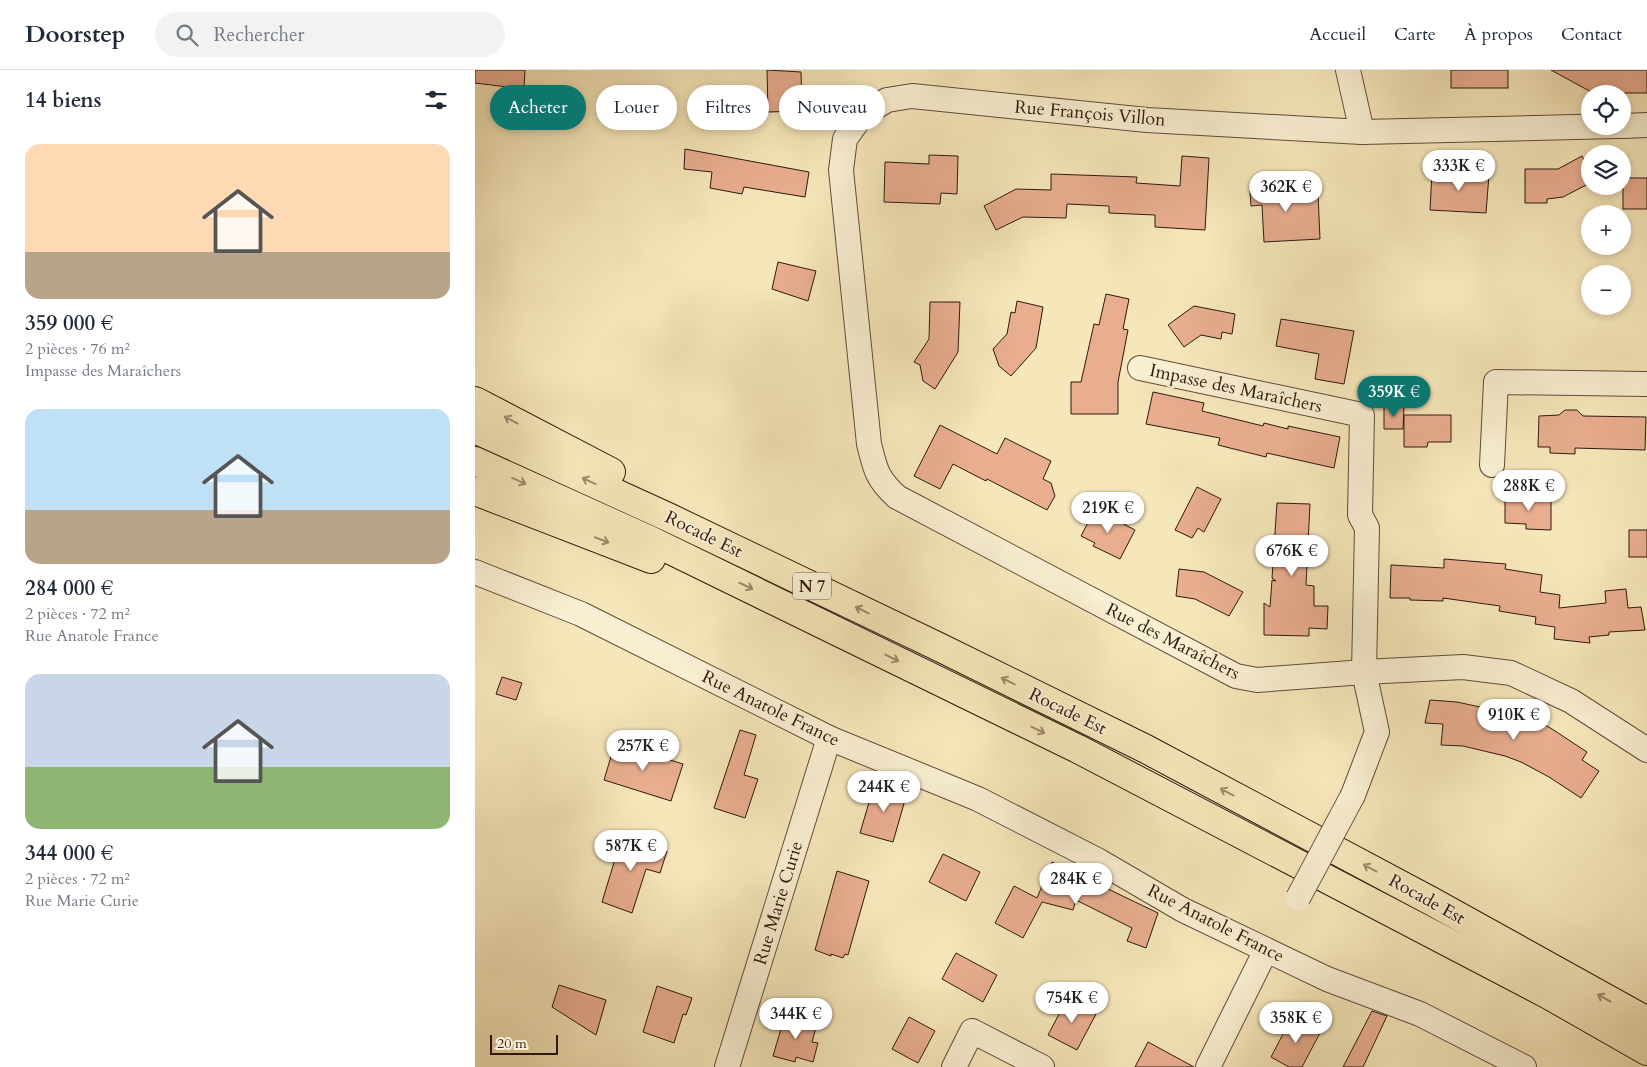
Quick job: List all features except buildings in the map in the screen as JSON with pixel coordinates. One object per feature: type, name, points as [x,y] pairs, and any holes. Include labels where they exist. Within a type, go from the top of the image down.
[{"type":"highway","points":[[475,401],[645,490],[670,518]]},
{"type":"highway","name":"Rocade Est","points":[[475,429],[670,518],[1146,749],[1431,901],[1647,1021]]},
{"type":"highway","name":"Rocade Est","points":[[475,461],[716,571],[1078,749],[1547,994],[1647,1051]]},
{"type":"highway","points":[[475,491],[677,569],[716,571]]},
{"type":"street","points":[[1348,70],[1362,132]]},
{"type":"street","name":"Rue François Villon","points":[[864,404],[841,170],[845,139],[862,115],[887,100],[911,96],[1147,120],[1362,132],[1581,127]]},
{"type":"street","points":[[1631,126],[1647,125]]},
{"type":"street","name":"Impasse des Maraîchers","points":[[1139,368],[1362,415],[1360,515],[1367,528],[1364,672]]},
{"type":"street","points":[[1492,465],[1496,382],[1647,384]]},
{"type":"street","name":"Rue des Maraîchers","points":[[864,404],[875,469],[885,486],[897,497],[1236,676],[1257,680],[1463,667],[1511,673],[1571,700],[1647,750]]},
{"type":"street","name":"Rue Anatole France","points":[[475,572],[581,614],[829,738],[978,800],[1099,861],[1183,910],[1327,980],[1419,1014],[1525,1067]]},
{"type":"street","points":[[1298,898],[1353,795],[1377,732],[1364,672]]},
{"type":"street","name":"Rue Marie Curie","points":[[727,1067],[829,738]]},
{"type":"street","points":[[1208,1067],[1266,950]]},
{"type":"street","points":[[954,1067],[972,1031],[1042,1067]]}]
